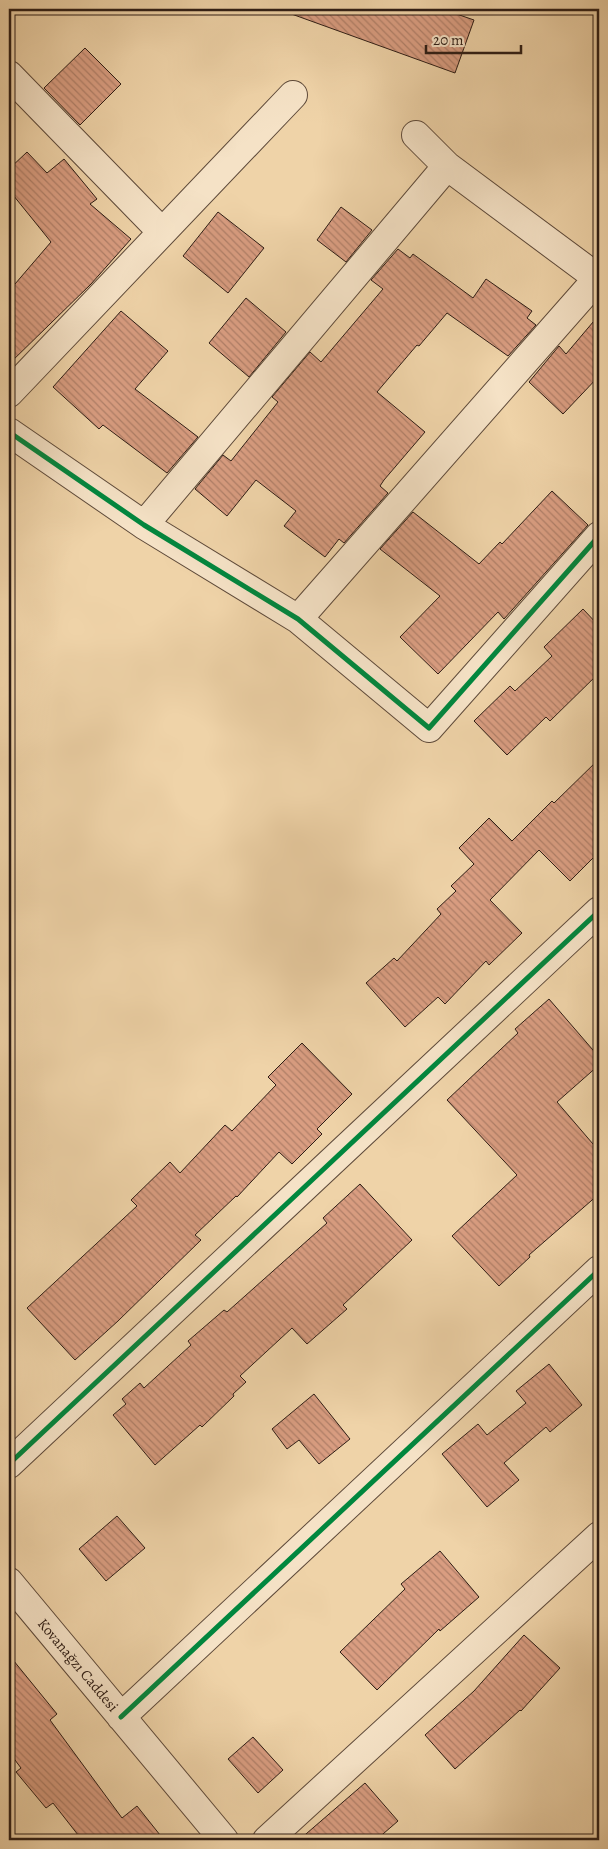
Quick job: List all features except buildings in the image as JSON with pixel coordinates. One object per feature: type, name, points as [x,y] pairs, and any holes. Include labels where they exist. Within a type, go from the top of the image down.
[{"type":"street","points":[[9,75],[162,232]]},
{"type":"street","points":[[9,393],[293,95]]},
{"type":"street","points":[[298,619],[599,278],[447,166],[416,135]]},
{"type":"street","points":[[144,525],[447,166]]},
{"type":"street","points":[[9,432],[144,525],[298,619],[428,728],[599,536]]},
{"type":"street","points":[[9,1464],[599,912]]},
{"type":"street","points":[[121,1716],[599,1270]]},
{"type":"street","points":[[267,1840],[599,1536]]},
{"type":"street","name":"Kovanağzı Caddesi","points":[[9,1582],[224,1840]]},
{"type":"cycle path","points":[[9,432],[144,525],[298,619],[429,728],[599,536]]},
{"type":"cycle path","points":[[9,1464],[599,911]]},
{"type":"cycle path","points":[[121,1717],[599,1270]]}]
